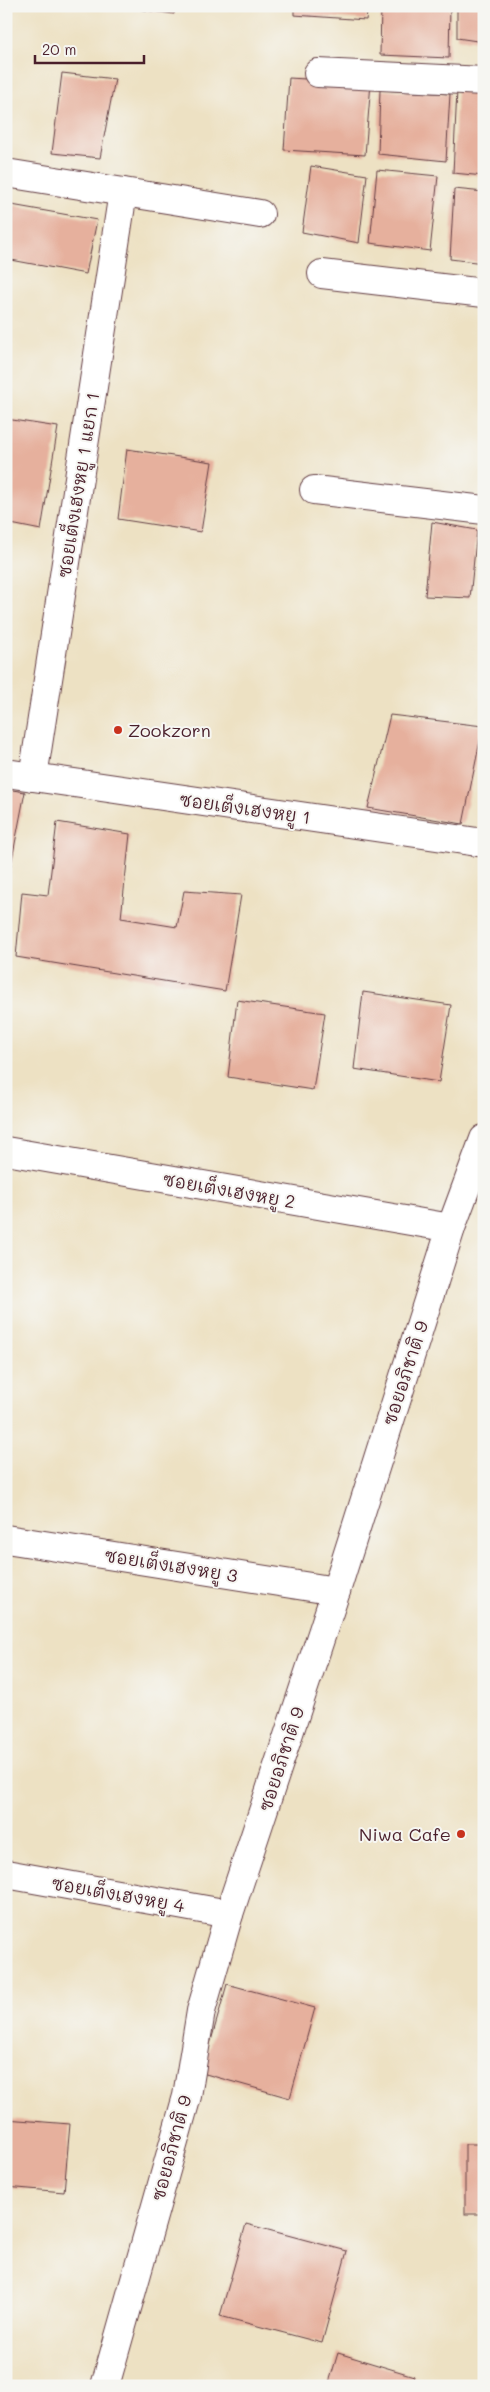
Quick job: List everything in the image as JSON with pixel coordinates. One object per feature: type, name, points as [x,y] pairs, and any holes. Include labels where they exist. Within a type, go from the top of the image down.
[{"type":"street","points":[[318,73],[484,81]]},
{"type":"street","points":[[6,174],[260,214]]},
{"type":"street","name":"ซอยเต็งเฮงหยู 1 แยก 1","points":[[33,777],[123,192]]},
{"type":"street","points":[[322,274],[484,293]]},
{"type":"street","points":[[314,490],[484,510]]},
{"type":"street","name":"ซอยเต็งเฮงหยู 1","points":[[6,773],[484,843]]},
{"type":"street","name":"ซอยอภิชาติ 9","points":[[105,2386],[186,2096],[201,2011],[229,1914],[336,1591],[451,1228],[484,1139]]},
{"type":"street","name":"ซอยเต็งเฮงหยู 2","points":[[6,1151],[451,1228]]},
{"type":"street","name":"ซอยเต็งเฮงหยู 3","points":[[6,1539],[336,1591]]},
{"type":"street","name":"ซอยเต็งเฮงหยู 4","points":[[6,1874],[229,1914]]},
{"type":"building","points":[[122,6],[175,6],[174,14]]},
{"type":"building","points":[[294,6],[368,6],[366,20],[294,15]]},
{"type":"building","points":[[381,6],[450,6],[449,58],[380,55]]},
{"type":"building","points":[[457,6],[484,6],[484,42],[457,38]]},
{"type":"building","points":[[62,73],[115,79],[100,158],[52,153]]},
{"type":"building","points":[[289,78],[371,83],[365,155],[284,150]]},
{"type":"building","points":[[380,90],[450,94],[446,161],[378,154]]},
{"type":"building","points":[[457,90],[484,93],[484,176],[453,173]]},
{"type":"building","points":[[311,166],[367,175],[359,243],[302,232]]},
{"type":"building","points":[[377,170],[438,176],[430,251],[370,243]]},
{"type":"building","points":[[454,189],[484,192],[484,263],[450,259]]},
{"type":"building","points":[[6,204],[97,220],[86,274],[6,259]]},
{"type":"building","points":[[6,419],[58,427],[41,530],[6,523]]},
{"type":"building","points":[[127,449],[212,462],[201,532],[118,519]]},
{"type":"building","points":[[432,522],[477,530],[470,598],[425,596]]},
{"type":"building","points":[[390,715],[483,726],[463,824],[368,808]]},
{"type":"building","points":[[6,789],[25,792],[7,885],[6,885]]},
{"type":"building","points":[[57,822],[130,834],[121,918],[177,927],[184,891],[241,895],[225,991],[16,957],[22,892],[48,895]]},
{"type":"building","points":[[363,992],[451,1005],[439,1082],[354,1069]]},
{"type":"building","points":[[237,1000],[325,1013],[313,1090],[228,1077]]},
{"type":"building","points":[[227,1984],[315,2008],[290,2098],[202,2073]]},
{"type":"building","points":[[6,2119],[70,2124],[64,2192],[6,2187]]},
{"type":"building","points":[[465,2144],[484,2144],[484,2214],[465,2214]]},
{"type":"building","points":[[246,2224],[347,2251],[322,2343],[220,2316]]},
{"type":"building","points":[[338,2353],[414,2376],[411,2386],[328,2386]]},
{"type":"place","name":"Zookzorn","points":[[118,730]]},
{"type":"place","name":"Niwa Cafe","points":[[461,1834]]}]
